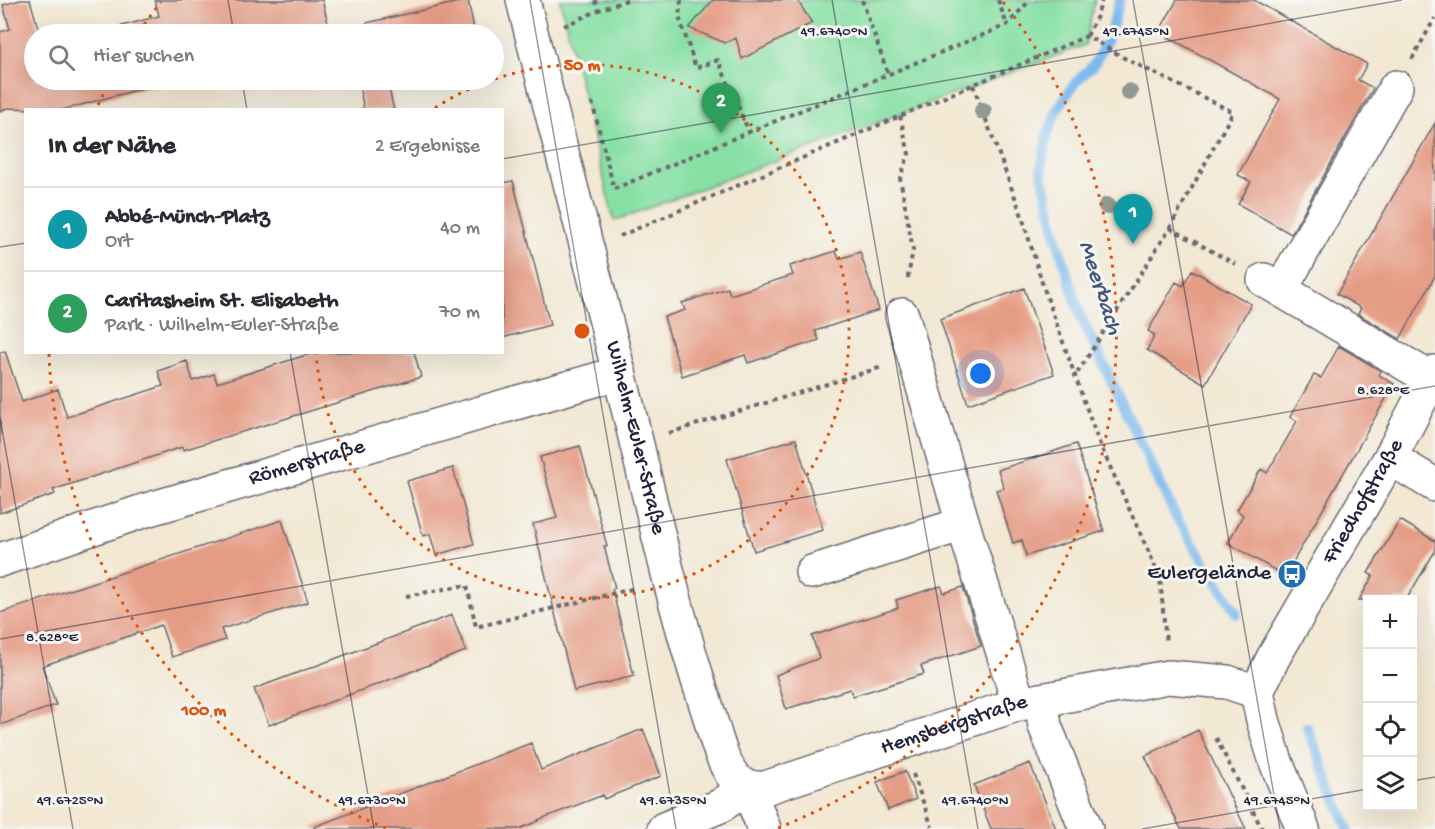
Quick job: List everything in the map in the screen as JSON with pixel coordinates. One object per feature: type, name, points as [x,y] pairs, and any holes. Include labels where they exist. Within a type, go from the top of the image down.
[{"type":"street","name":"Wilhelm-Euler-Straße","points":[[523,0],[588,247],[668,579],[692,666],[723,756],[733,776],[748,787],[764,829]]},
{"type":"street","points":[[1396,87],[1273,284],[1433,376]]},
{"type":"street","points":[[902,315],[963,524],[1030,702],[1045,726],[1086,829]]},
{"type":"street","name":"Römerstraße","points":[[0,560],[146,510],[619,373]]},
{"type":"street","name":"Friedhofstraße","points":[[1257,692],[1273,658],[1390,458],[1433,376]]},
{"type":"street","points":[[1390,458],[1435,485]]},
{"type":"street","points":[[812,572],[963,524]]},
{"type":"street","name":"Hemsbergstraße","points":[[664,829],[720,806],[748,787],[765,788],[1030,702],[1168,677],[1227,682],[1257,692]]},
{"type":"street","points":[[1257,692],[1276,762],[1304,829]]},
{"type":"path","points":[[596,0],[599,10],[627,0]]},
{"type":"path","points":[[681,0],[679,17],[696,68],[718,60],[749,132]]},
{"type":"path","points":[[862,0],[888,74]]},
{"type":"path","points":[[998,0],[1007,25]]},
{"type":"path","points":[[592,102],[614,189],[1007,25],[1030,0]]},
{"type":"path","points":[[588,247],[631,231],[1087,36],[1098,16],[1102,0]]},
{"type":"path","points":[[1396,87],[1435,18]]},
{"type":"path","points":[[1076,375],[1170,228],[1233,112],[1126,59],[1087,36]]},
{"type":"path","points":[[973,85],[1022,216],[1043,286],[1098,440],[1160,577],[1168,677]]},
{"type":"path","points":[[900,116],[909,154],[900,178],[913,250],[902,302],[902,315]]},
{"type":"path","points":[[1170,228],[1273,284]]},
{"type":"path","points":[[636,442],[914,357]]},
{"type":"path","points":[[406,596],[467,585],[476,627],[668,579]]},
{"type":"path","points":[[1216,738],[1262,829]]},
{"type":"path","points":[[902,742],[932,826]]},
{"type":"green space","points":[[560,0],[1095,0],[1085,45],[614,221]]},
{"type":"building","points":[[20,0],[30,0],[37,24],[24,24],[24,90],[137,90],[69,108],[7,108],[0,111],[0,32],[10,29],[3,5]]},
{"type":"building","points":[[155,0],[322,0],[328,24],[129,24],[159,16]]},
{"type":"building","points":[[468,0],[473,24],[366,24]]},
{"type":"building","points":[[713,0],[797,0],[812,23],[742,59],[736,38],[725,43],[689,28]]},
{"type":"building","points":[[1177,0],[1254,0],[1367,64],[1358,80],[1373,88],[1291,234],[1238,204],[1251,182],[1238,175],[1280,99],[1159,32]]},
{"type":"building","points":[[360,90],[389,90],[394,108],[364,108]]},
{"type":"building","points":[[1435,123],[1435,276],[1400,339],[1358,314],[1361,308],[1337,294]]},
{"type":"building","points":[[513,181],[550,325],[504,337],[504,183]]},
{"type":"building","points":[[836,251],[839,259],[860,252],[879,310],[815,331],[819,340],[748,363],[745,355],[682,376],[664,317],[685,310],[682,303],[728,288],[730,295],[793,275],[790,266]]},
{"type":"building","points":[[1192,270],[1251,304],[1205,384],[1147,350],[1155,335],[1148,331],[1176,282],[1183,286]]},
{"type":"building","points":[[1024,288],[1054,374],[968,404],[940,319]]},
{"type":"building","points":[[1339,346],[1381,371],[1379,375],[1394,384],[1285,576],[1228,543],[1243,515],[1237,510],[1261,469],[1267,473],[1297,421],[1290,417],[1314,375],[1321,378]]},
{"type":"building","points":[[5,351],[22,402],[58,389],[67,417],[163,386],[158,371],[187,361],[193,381],[214,374],[217,383],[310,354],[415,354],[421,377],[183,450],[182,447],[53,490],[55,494],[0,513],[0,352]]},
{"type":"building","points":[[796,439],[823,530],[754,551],[727,459]]},
{"type":"building","points":[[1076,444],[1104,531],[1026,556],[1022,540],[1013,543],[996,490],[1004,488],[998,470]]},
{"type":"building","points":[[580,446],[607,546],[604,546],[615,588],[612,589],[634,676],[574,691],[533,524],[557,518],[540,457]]},
{"type":"building","points":[[453,468],[474,544],[436,555],[430,534],[423,536],[407,481]]},
{"type":"building","points":[[282,520],[308,602],[221,629],[225,640],[172,657],[161,625],[42,666],[56,705],[0,725],[0,613]]},
{"type":"building","points":[[1400,520],[1435,541],[1435,551],[1409,595],[1363,595],[1363,600],[1359,600],[1373,576],[1368,573]]},
{"type":"building","points":[[941,586],[944,593],[963,587],[981,646],[921,666],[924,674],[853,696],[850,689],[786,709],[776,675],[819,658],[812,636],[898,608],[896,600]]},
{"type":"building","points":[[452,615],[466,651],[269,725],[254,689]]},
{"type":"building","points":[[643,729],[661,776],[604,799],[603,795],[519,829],[314,829],[314,827],[531,743],[541,770]]},
{"type":"building","points":[[1198,730],[1246,829],[1181,829],[1145,756]]},
{"type":"building","points":[[1030,763],[1056,829],[991,829],[974,785]]},
{"type":"building","points":[[905,771],[916,799],[888,810],[877,782]]},
{"type":"waterway","name":"Meerbach","points":[[1120,0],[1109,37],[1094,64],[1075,83],[1057,110],[1048,133],[1041,169],[1059,247],[1080,315],[1176,517],[1237,614]]},
{"type":"waterway","name":"Meerbach","points":[[1307,727],[1348,829]]},
{"type":"place","name":"Caritasheim St. Elisabeth","points":[[721,133]]},
{"type":"place","name":"Abbé-Münch-Platz","points":[[1133,244]]},
{"type":"place","name":"Eulergelände","points":[[1292,574]]}]
